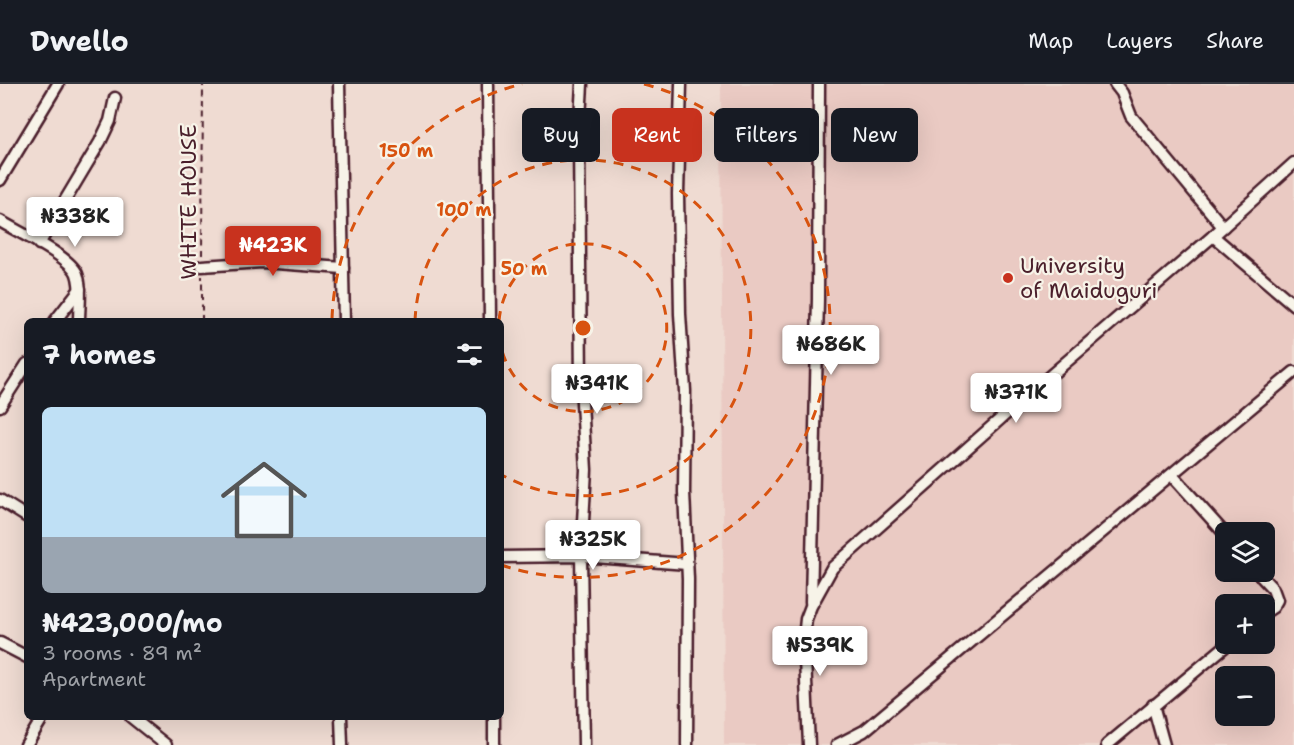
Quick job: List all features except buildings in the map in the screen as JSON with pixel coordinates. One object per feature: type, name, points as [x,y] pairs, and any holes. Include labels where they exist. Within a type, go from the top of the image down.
[{"type":"street","points":[[0,180],[58,84]]},
{"type":"street","points":[[339,84],[344,318]]},
{"type":"street","points":[[488,84],[490,318]]},
{"type":"street","points":[[582,84],[579,137],[581,386],[586,470],[581,556],[584,745]]},
{"type":"street","points":[[681,84],[678,194],[680,314],[685,392],[687,745]]},
{"type":"street","points":[[811,606],[819,84]]},
{"type":"street","points":[[1115,84],[1122,93],[1131,116],[1223,227]]},
{"type":"street","points":[[39,244],[100,142],[110,121],[115,98]]},
{"type":"street","points":[[809,745],[804,638],[806,620],[832,568],[1213,236],[1294,162]]},
{"type":"street","points":[[0,221],[66,260],[77,273],[80,289],[79,318]]},
{"type":"street","points":[[1213,236],[1294,305]]},
{"type":"street","points":[[202,266],[262,262],[344,268]]},
{"type":"street","points":[[57,318],[80,289]]},
{"type":"street","points":[[0,406],[24,369]]},
{"type":"street","points":[[837,745],[864,731],[1294,372]]},
{"type":"street","points":[[1172,475],[1215,523]]},
{"type":"street","points":[[0,500],[24,515]]},
{"type":"street","points":[[504,556],[581,556],[687,564]]},
{"type":"street","points":[[0,643],[24,655]]},
{"type":"street","points":[[1107,745],[1216,654]]},
{"type":"street","points":[[1153,705],[1164,745]]},
{"type":"street","points":[[26,745],[41,720]]},
{"type":"street","points":[[134,720],[166,745]]},
{"type":"street","points":[[341,720],[342,745]]},
{"type":"street","points":[[494,720],[494,745]]},
{"type":"path","name":"WHITE HOUSE","points":[[202,318],[203,84]]},
{"type":"shaded area","name":"University of Maiduguri","points":[[721,84],[1294,84],[1294,745],[724,745],[721,162],[819,162],[819,108],[721,108]]},
{"type":"place","name":"University of Maiduguri","points":[[1008,278]]}]
